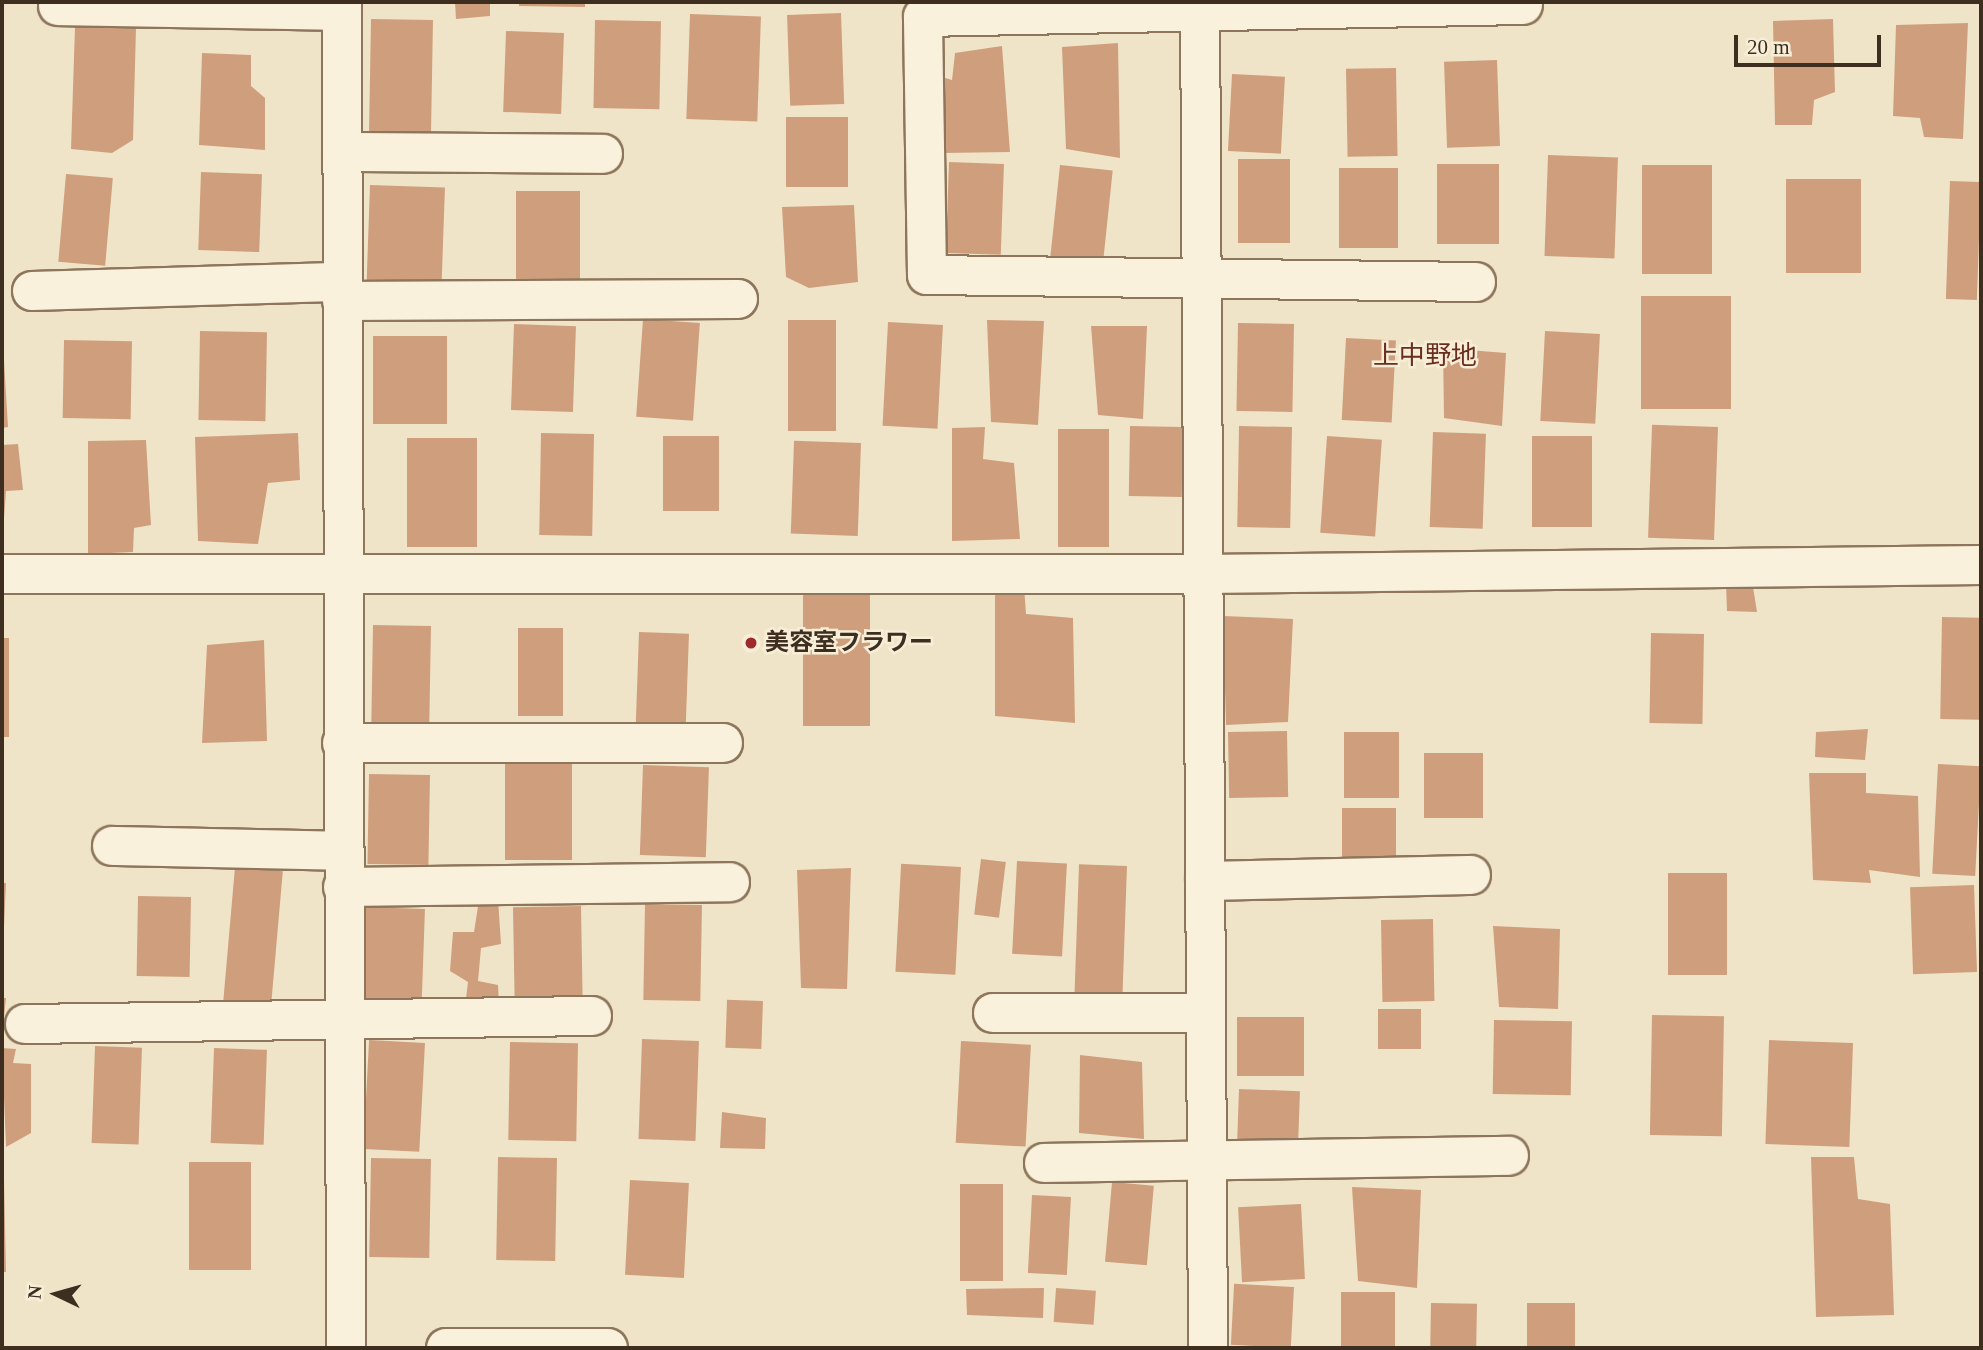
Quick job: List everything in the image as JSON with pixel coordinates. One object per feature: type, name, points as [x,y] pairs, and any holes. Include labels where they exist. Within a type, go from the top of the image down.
[{"type":"street","points":[[1476,282],[1202,281],[927,275],[923,17],[1200,6],[1523,5]]},
{"type":"street","points":[[58,6],[342,6],[342,743],[346,1348]]},
{"type":"street","points":[[1200,6],[1208,1348]]},
{"type":"street","points":[[342,152],[603,154]]},
{"type":"street","points":[[32,291],[342,291],[738,299]]},
{"type":"street","points":[[2,574],[342,570],[1203,574],[1981,565]]},
{"type":"street","points":[[342,743],[723,743]]},
{"type":"street","points":[[113,846],[343,869],[730,882]]},
{"type":"street","points":[[1205,881],[1471,875]]},
{"type":"street","points":[[993,1013],[1206,1013]]},
{"type":"street","points":[[25,1024],[343,1022],[592,1016]]},
{"type":"street","points":[[1044,1163],[1509,1156]]},
{"type":"street","points":[[446,1348],[608,1348]]},
{"type":"building","points":[[455,2],[490,2],[490,16],[456,19]]},
{"type":"building","points":[[519,2],[585,2],[585,7],[519,6]]},
{"type":"building","points":[[841,13],[844,104],[790,106],[787,15]]},
{"type":"building","points":[[690,14],[761,16],[757,121],[686,119]]},
{"type":"building","points":[[371,19],[433,20],[431,133],[369,132]]},
{"type":"building","points":[[1833,19],[1835,92],[1814,100],[1812,125],[1775,125],[1773,21]]},
{"type":"building","points":[[595,20],[661,21],[659,109],[593,108]]},
{"type":"building","points":[[1968,23],[1963,139],[1924,137],[1920,118],[1893,116],[1896,25]]},
{"type":"building","points":[[75,27],[136,28],[133,140],[112,153],[71,149]]},
{"type":"building","points":[[506,31],[564,33],[561,114],[503,112]]},
{"type":"building","points":[[1118,43],[1120,158],[1066,149],[1062,47]]},
{"type":"building","points":[[1002,46],[1010,152],[944,153],[942,77],[952,80],[955,53]]},
{"type":"building","points":[[202,53],[251,55],[251,86],[265,98],[265,150],[199,145]]},
{"type":"building","points":[[1497,60],[1500,146],[1447,148],[1444,62]]},
{"type":"building","points":[[1396,68],[1398,156],[1348,157],[1346,69]]},
{"type":"building","points":[[1232,74],[1285,77],[1281,154],[1228,151]]},
{"type":"building","points":[[786,117],[848,117],[848,187],[786,187]]},
{"type":"building","points":[[1548,155],[1618,157],[1614,258],[1544,256]]},
{"type":"building","points":[[1238,159],[1290,159],[1290,243],[1238,243]]},
{"type":"building","points":[[949,162],[1004,164],[1001,255],[946,253]]},
{"type":"building","points":[[1437,164],[1499,164],[1499,244],[1437,244]]},
{"type":"building","points":[[1060,165],[1113,171],[1103,262],[1050,256]]},
{"type":"building","points":[[1642,165],[1712,165],[1712,274],[1642,274]]},
{"type":"building","points":[[1339,168],[1398,168],[1398,248],[1339,248]]},
{"type":"building","points":[[201,172],[262,174],[259,252],[198,250]]},
{"type":"building","points":[[66,174],[113,178],[105,266],[58,262]]},
{"type":"building","points":[[1786,179],[1861,179],[1861,273],[1786,273]]},
{"type":"building","points":[[1950,181],[1981,182],[1977,300],[1946,299]]},
{"type":"building","points":[[370,185],[445,188],[442,283],[367,280]]},
{"type":"building","points":[[516,191],[580,191],[580,283],[516,283]]},
{"type":"building","points":[[854,205],[858,282],[809,288],[786,277],[782,207]]},
{"type":"building","points":[[1641,296],[1731,296],[1731,409],[1641,409]]},
{"type":"building","points":[[643,319],[700,323],[693,421],[636,417]]},
{"type":"building","points":[[788,320],[836,320],[836,431],[788,431]]},
{"type":"building","points":[[987,320],[1044,321],[1038,425],[991,422]]},
{"type":"building","points":[[888,322],[943,325],[937,429],[883,426]]},
{"type":"building","points":[[1238,323],[1294,324],[1292,412],[1236,411]]},
{"type":"building","points":[[514,324],[576,326],[573,412],[511,410]]},
{"type":"building","points":[[1091,326],[1147,326],[1143,419],[1098,415]]},
{"type":"building","points":[[2,327],[8,427],[2,428]]},
{"type":"building","points":[[200,331],[267,332],[265,421],[198,420]]},
{"type":"building","points":[[1545,331],[1600,334],[1595,424],[1540,421]]},
{"type":"building","points":[[373,336],[447,336],[447,424],[373,424]]},
{"type":"building","points":[[1346,338],[1396,341],[1392,423],[1342,420]]},
{"type":"building","points":[[64,340],[132,341],[131,419],[63,418]]},
{"type":"building","points":[[1443,348],[1506,353],[1502,426],[1444,418]]},
{"type":"building","points":[[1652,425],[1718,427],[1714,540],[1648,538]]},
{"type":"building","points":[[1130,426],[1183,427],[1182,497],[1129,496]]},
{"type":"building","points":[[1239,426],[1292,427],[1290,528],[1237,527]]},
{"type":"building","points":[[985,427],[983,459],[1014,463],[1020,539],[952,541],[952,428]]},
{"type":"building","points":[[1058,429],[1109,429],[1109,547],[1058,547]]},
{"type":"building","points":[[1433,432],[1486,434],[1483,529],[1430,527]]},
{"type":"building","points":[[298,433],[300,480],[268,483],[258,544],[198,541],[195,437]]},
{"type":"building","points":[[541,433],[594,434],[592,536],[539,535]]},
{"type":"building","points":[[663,436],[719,436],[719,511],[663,511]]},
{"type":"building","points":[[1327,436],[1382,440],[1375,537],[1320,533]]},
{"type":"building","points":[[1532,436],[1592,436],[1592,527],[1532,527]]},
{"type":"building","points":[[407,438],[477,438],[477,547],[407,547]]},
{"type":"building","points":[[146,440],[151,525],[134,528],[133,552],[88,554],[88,441]]},
{"type":"building","points":[[794,441],[861,443],[858,536],[791,534]]},
{"type":"building","points":[[18,444],[23,490],[6,491],[2,547],[2,445]]},
{"type":"building","points":[[1726,584],[1753,587],[1757,612],[1727,611]]},
{"type":"building","points":[[1024,586],[1026,614],[1073,618],[1075,723],[995,716],[995,587]]},
{"type":"building","points":[[803,593],[870,593],[870,726],[803,726]]},
{"type":"building","points":[[1223,616],[1293,619],[1288,722],[1226,725]]},
{"type":"building","points":[[1942,617],[1981,618],[1979,720],[1940,719]]},
{"type":"building","points":[[373,625],[431,626],[429,723],[371,722]]},
{"type":"building","points":[[518,628],[563,628],[563,716],[518,716]]},
{"type":"building","points":[[639,632],[689,634],[686,729],[636,727]]},
{"type":"building","points":[[1651,633],[1704,634],[1702,724],[1649,723]]},
{"type":"building","points":[[2,638],[9,638],[9,737],[2,737]]},
{"type":"building","points":[[264,640],[267,741],[202,743],[207,645]]},
{"type":"building","points":[[1868,729],[1865,760],[1815,757],[1816,732]]},
{"type":"building","points":[[1287,731],[1288,797],[1229,798],[1228,732]]},
{"type":"building","points":[[1344,732],[1399,732],[1399,798],[1344,798]]},
{"type":"building","points":[[1424,753],[1483,753],[1483,818],[1424,818]]},
{"type":"building","points":[[505,763],[572,763],[572,860],[505,860]]},
{"type":"building","points":[[1938,764],[1981,766],[1975,876],[1932,874]]},
{"type":"building","points":[[643,765],[709,767],[706,857],[640,855]]},
{"type":"building","points":[[1809,773],[1866,773],[1866,793],[1918,796],[1920,877],[1869,870],[1871,883],[1813,880]]},
{"type":"building","points":[[369,774],[430,775],[428,865],[367,864]]},
{"type":"building","points":[[1342,808],[1396,808],[1396,867],[1342,867]]},
{"type":"building","points":[[981,859],[1006,862],[999,918],[974,915]]},
{"type":"building","points":[[1017,861],[1067,864],[1062,956],[1012,954]]},
{"type":"building","points":[[901,864],[961,867],[955,975],[895,972]]},
{"type":"building","points":[[1079,864],[1127,866],[1122,996],[1074,994]]},
{"type":"building","points":[[235,867],[283,871],[271,1005],[223,1000]]},
{"type":"building","points":[[851,868],[847,989],[801,988],[797,870]]},
{"type":"building","points":[[1668,873],[1727,873],[1727,975],[1668,975]]},
{"type":"building","points":[[2,883],[6,883],[2,972]]},
{"type":"building","points":[[1974,885],[1977,972],[1913,974],[1910,887]]},
{"type":"building","points":[[138,896],[191,897],[190,977],[137,976]]},
{"type":"building","points":[[498,899],[501,944],[481,948],[478,981],[498,985],[499,1005],[465,1007],[468,982],[450,971],[453,932],[474,932],[479,900]]},
{"type":"building","points":[[645,904],[702,905],[700,1001],[643,1000]]},
{"type":"building","points":[[581,906],[583,998],[515,999],[513,907]]},
{"type":"building","points":[[365,907],[425,909],[422,1003],[362,1001]]},
{"type":"building","points":[[1433,919],[1434,1001],[1382,1002],[1381,920]]},
{"type":"building","points":[[1493,926],[1560,929],[1558,1009],[1499,1007]]},
{"type":"building","points":[[2,998],[6,998],[2,1035]]},
{"type":"building","points":[[727,1000],[763,1001],[761,1049],[725,1048]]},
{"type":"building","points":[[1378,1009],[1421,1009],[1421,1049],[1378,1049]]},
{"type":"building","points":[[1652,1015],[1724,1016],[1722,1136],[1650,1135]]},
{"type":"building","points":[[1237,1017],[1304,1017],[1304,1076],[1237,1076]]},
{"type":"building","points":[[1494,1020],[1572,1021],[1571,1095],[1493,1094]]},
{"type":"building","points":[[642,1039],[699,1041],[695,1141],[639,1139]]},
{"type":"building","points":[[369,1040],[425,1043],[419,1152],[363,1149]]},
{"type":"building","points":[[1769,1040],[1853,1043],[1849,1147],[1765,1144]]},
{"type":"building","points":[[961,1041],[1031,1045],[1026,1147],[956,1143]]},
{"type":"building","points":[[510,1042],[578,1043],[576,1141],[508,1140]]},
{"type":"building","points":[[95,1046],[142,1048],[139,1145],[92,1143]]},
{"type":"building","points":[[2,1048],[16,1049],[13,1063],[31,1064],[31,1133],[6,1147]]},
{"type":"building","points":[[214,1048],[267,1050],[264,1145],[211,1143]]},
{"type":"building","points":[[1080,1055],[1142,1062],[1144,1139],[1079,1133]]},
{"type":"building","points":[[1239,1089],[1300,1091],[1298,1147],[1237,1145]]},
{"type":"building","points":[[722,1112],[766,1118],[765,1149],[720,1148]]},
{"type":"building","points":[[498,1157],[557,1158],[555,1261],[496,1260]]},
{"type":"building","points":[[1811,1157],[1854,1157],[1858,1199],[1890,1204],[1894,1315],[1816,1317]]},
{"type":"building","points":[[371,1158],[431,1159],[429,1258],[369,1257]]},
{"type":"building","points":[[189,1162],[251,1162],[251,1270],[189,1270]]},
{"type":"building","points":[[4,1178],[6,1272],[2,1272]]},
{"type":"building","points":[[630,1180],[689,1183],[684,1278],[625,1275]]},
{"type":"building","points":[[1112,1182],[1154,1186],[1147,1265],[1105,1262]]},
{"type":"building","points":[[960,1184],[1003,1184],[1003,1281],[960,1281]]},
{"type":"building","points":[[1352,1187],[1421,1190],[1417,1288],[1358,1281]]},
{"type":"building","points":[[1032,1195],[1071,1197],[1067,1275],[1028,1273]]},
{"type":"building","points":[[1301,1204],[1305,1279],[1242,1282],[1238,1207]]},
{"type":"building","points":[[1234,1284],[1294,1287],[1291,1348],[1231,1345]]},
{"type":"building","points":[[1044,1288],[1043,1318],[967,1315],[966,1289]]},
{"type":"building","points":[[1056,1288],[1096,1291],[1094,1325],[1054,1322]]},
{"type":"building","points":[[1341,1292],[1395,1292],[1395,1348],[1341,1348]]},
{"type":"building","points":[[1431,1303],[1477,1304],[1476,1348],[1430,1348]]},
{"type":"building","points":[[1527,1303],[1575,1303],[1575,1348],[1527,1348]]},
{"type":"place","name":"美容室フラワー","points":[[751,643]]},
{"type":"district","name":"上中野地","points":[[1425,356]]}]
